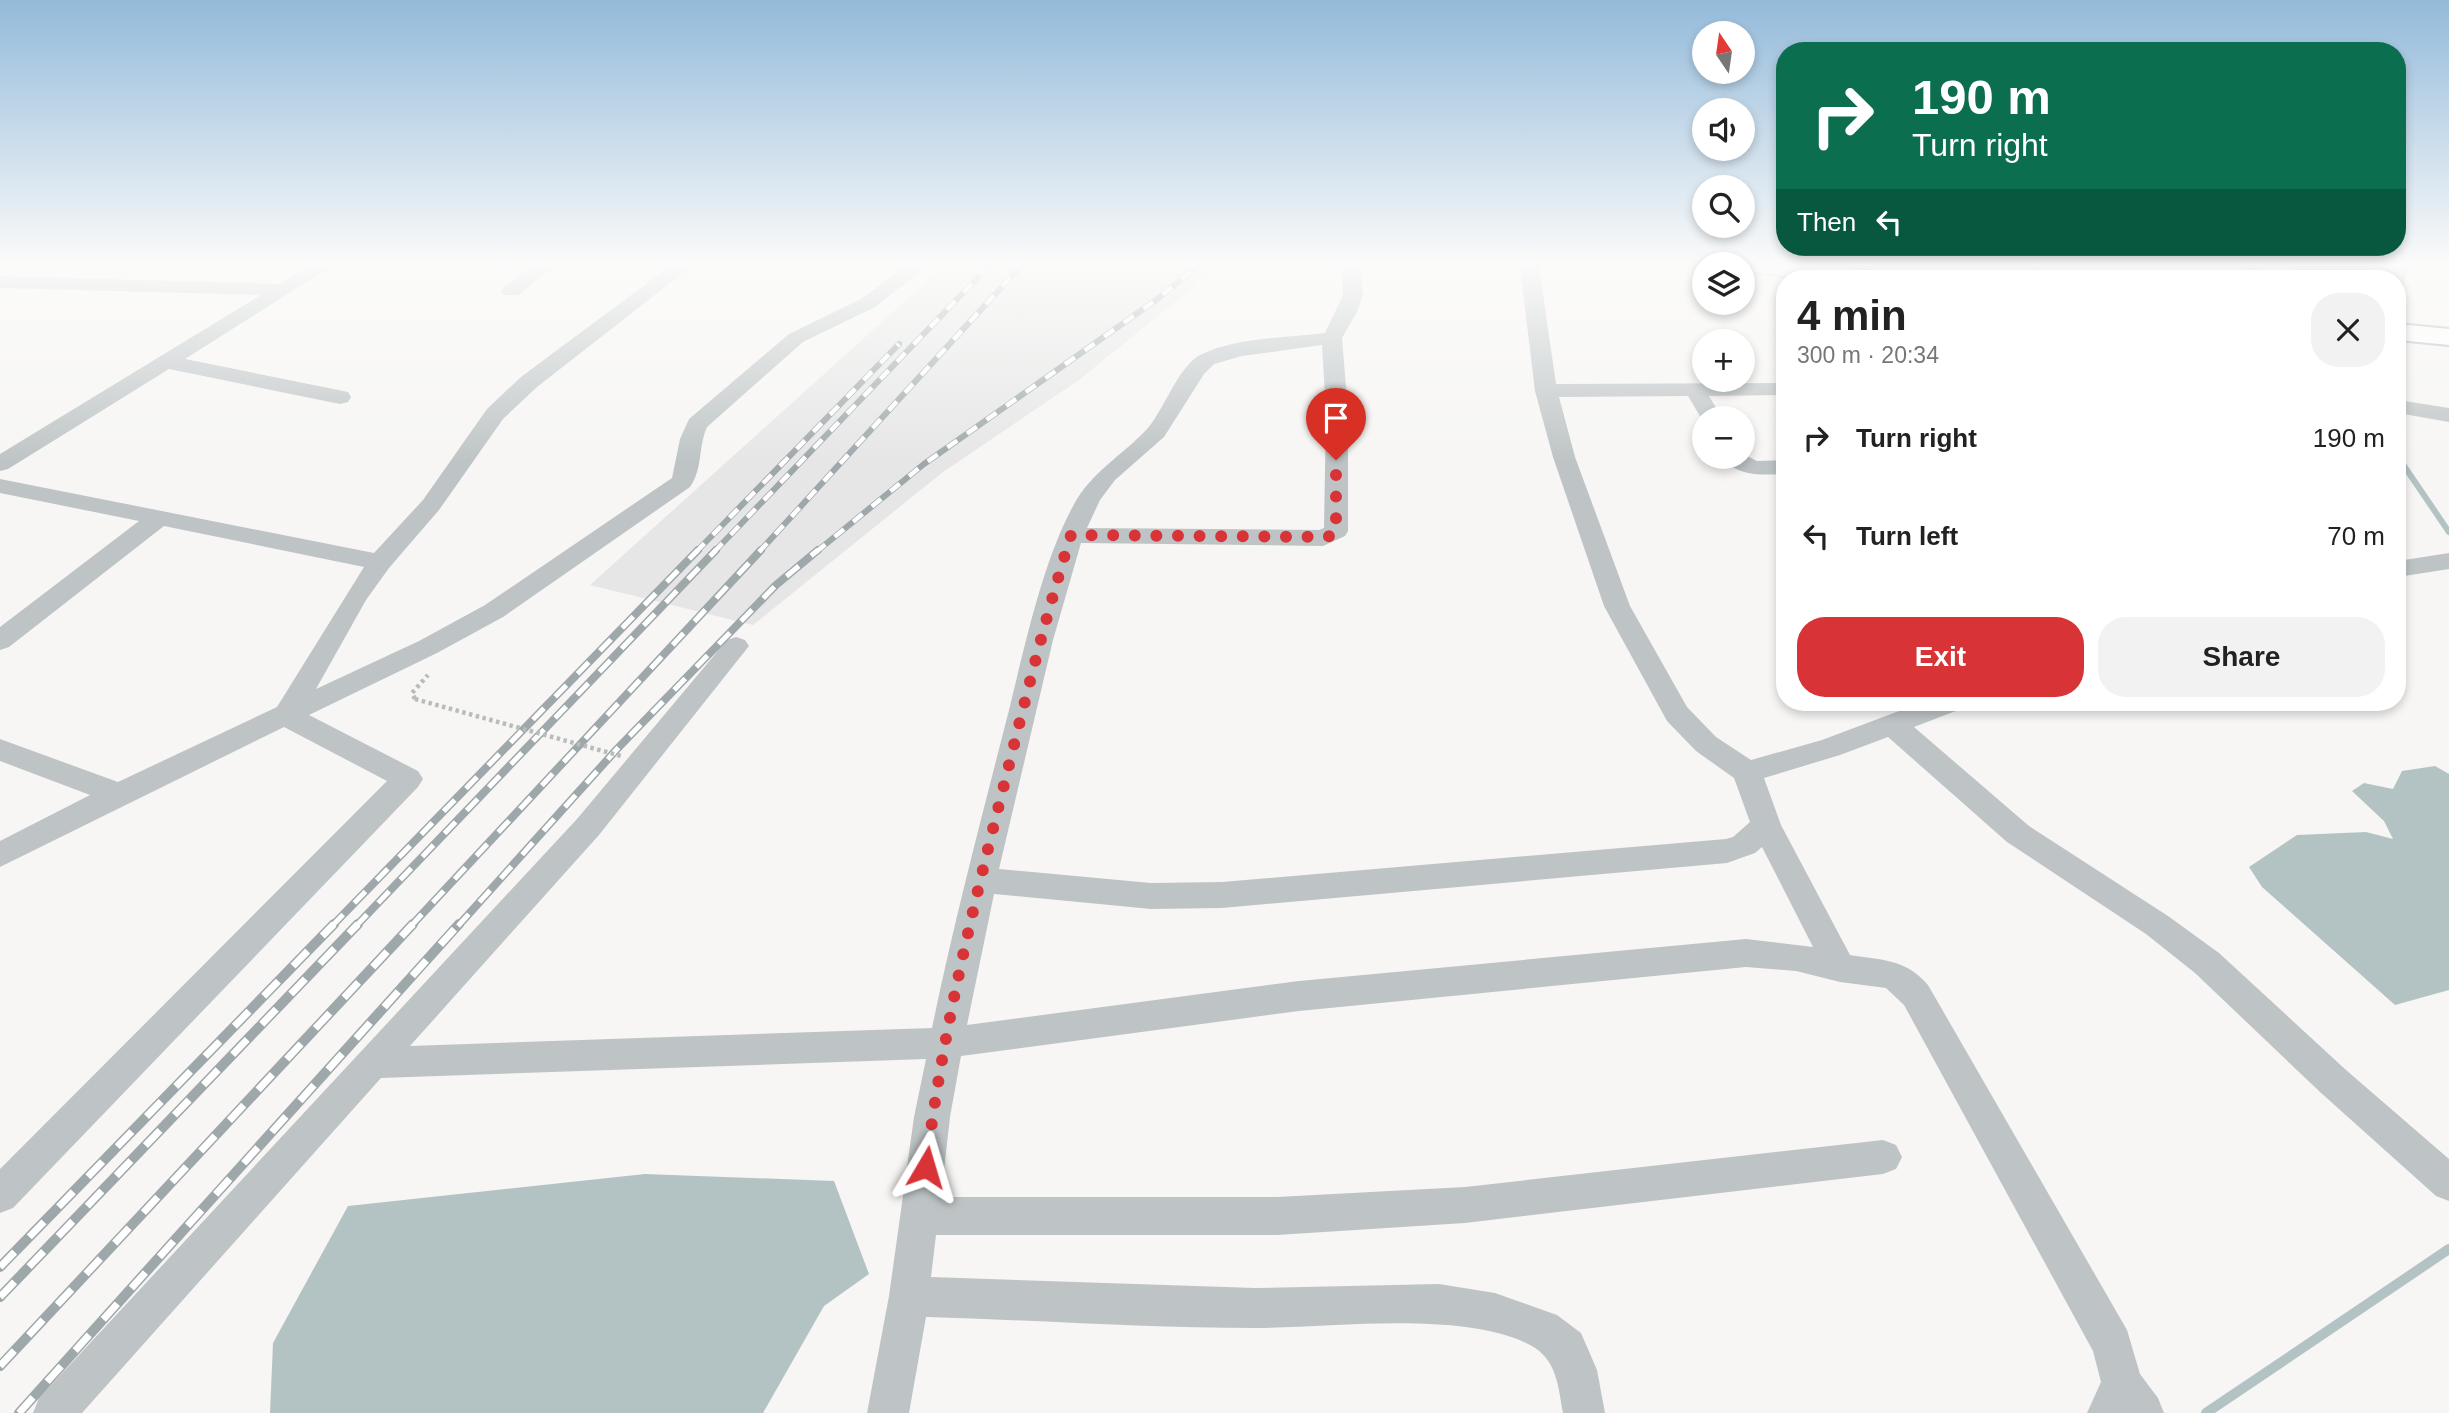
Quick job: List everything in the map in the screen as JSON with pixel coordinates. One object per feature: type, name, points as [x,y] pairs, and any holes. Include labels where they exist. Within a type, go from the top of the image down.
[{"type":"main road","points":[[2406,333],[2449,337]]},
{"type":"street","points":[[0,464],[215,332]]},
{"type":"street","points":[[286,716],[355,598],[380,562],[431,505],[495,414],[512,397],[596,332]]},
{"type":"street","points":[[0,855],[494,611],[682,482],[690,470],[690,435],[708,414],[796,338],[808,332]]},
{"type":"street","points":[[1071,535],[1323,538],[1333,535],[1336,531],[1337,412],[1332,338],[1336,332]]},
{"type":"street","points":[[1537,332],[1546,391],[1568,469],[1617,606],[1677,714],[1706,744],[1747,772],[1766,825],[1840,968]]},
{"type":"street","points":[[888,1413],[909,1296],[932,1117],[946,1043],[980,880],[1040,640],[1071,535],[1089,499],[1107,475],[1156,432],[1196,370],[1207,360],[1239,350],[1332,338]]},
{"type":"street","points":[[166,362],[340,397]]},
{"type":"street","points":[[1546,391],[1692,390]]},
{"type":"street","points":[[1755,390],[1776,390]]},
{"type":"street","points":[[2406,408],[2449,415]]},
{"type":"street","points":[[1755,467],[1776,467]]},
{"type":"street","points":[[0,486],[380,562]]},
{"type":"street","points":[[0,641],[160,517]]},
{"type":"street","points":[[2406,563],[2449,561]]},
{"type":"street","points":[[54,1413],[588,827],[736,646]]},
{"type":"street","points":[[1747,772],[1830,748],[1928,711]]},
{"type":"street","points":[[0,1195],[408,779],[286,716]]},
{"type":"street","points":[[1893,725],[2018,834],[2157,925],[2207,964],[2333,1081],[2449,1183]]},
{"type":"street","points":[[0,750],[119,794]]},
{"type":"street","points":[[980,880],[1151,896],[1278,892],[1727,851],[1744,845],[1766,825]]},
{"type":"street","points":[[374,1063],[946,1043],[1299,996],[1732,954],[1770,953],[1840,968],[1892,975],[1905,982],[1916,995],[2112,1345],[2125,1403]]},
{"type":"street","points":[[919,1216],[1277,1216],[1465,1205],[1883,1157]]},
{"type":"street","points":[[909,1296],[1255,1308],[1439,1304],[1495,1313],[1542,1329],[1566,1348],[1576,1370],[1584,1413]]},
{"type":"path","points":[[415,699],[621,756]]},
{"type":"shaded area","points":[[871,332],[1138,332],[1079,380],[943,472],[753,625],[590,585]]},
{"type":"shaded area","points":[[2435,766],[2449,774],[2449,990],[2395,1005],[2262,887],[2249,867],[2297,835],[2366,832],[2393,839],[2384,821],[2352,791],[2364,783],[2393,789],[2402,771]]},
{"type":"shaded area","points":[[645,1174],[834,1181],[869,1274],[824,1306],[763,1413],[270,1413],[273,1343],[348,1206]]},
{"type":"waterway","points":[[2406,469],[2449,532]]},
{"type":"waterway","points":[[2206,1413],[2449,1249]]},
{"type":"railway","points":[[714,552],[926,332]]},
{"type":"railway","points":[[759,552],[961,332]]},
{"type":"railway","points":[[816,552],[924,464],[1111,332]]},
{"type":"railway","points":[[696,552],[899,344]]},
{"type":"railway","points":[[332,926],[698,550]]},
{"type":"railway","points":[[356,926],[716,550]]},
{"type":"railway","points":[[411,926],[761,550]]},
{"type":"railway","points":[[458,926],[617,749],[776,585],[818,550]]},
{"type":"railway","points":[[0,1267],[334,924]]},
{"type":"railway","points":[[0,1297],[358,924]]},
{"type":"railway","points":[[0,1366],[413,924]]},
{"type":"railway","points":[[19,1413],[459,924]]},
{"type":"route","points":[[926,1167],[941,1068],[980,880],[1040,640],[1071,535],[1328,537],[1336,531],[1336,460]]}]
